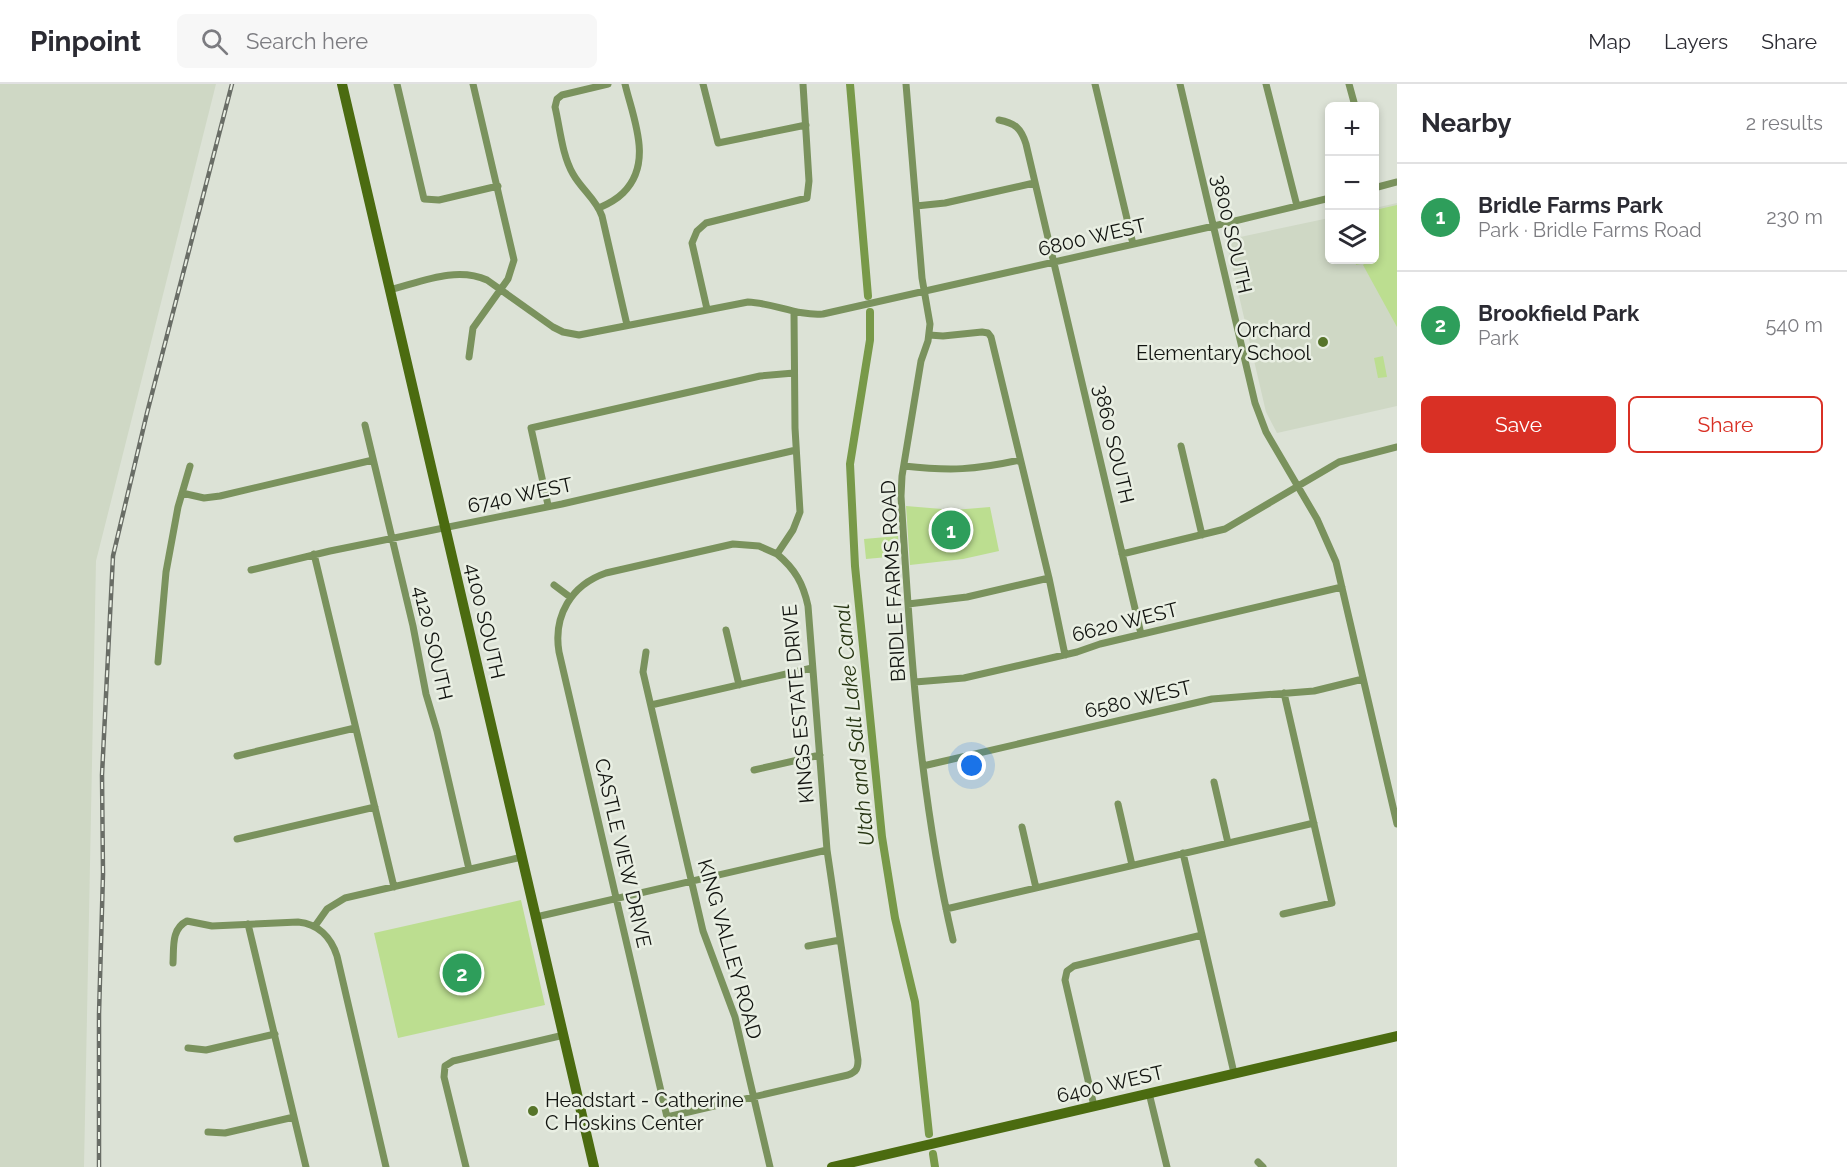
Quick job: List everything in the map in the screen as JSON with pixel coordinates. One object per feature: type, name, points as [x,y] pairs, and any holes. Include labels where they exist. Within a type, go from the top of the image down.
[{"type":"main road","name":"4100 SOUTH","points":[[342,84],[594,1167]]},
{"type":"main road","name":"6400 WEST","points":[[832,1167],[1397,1036]]},
{"type":"street","points":[[397,84],[424,199],[439,200],[498,186]]},
{"type":"street","points":[[469,357],[473,328],[512,271],[514,260],[473,84]]},
{"type":"street","points":[[608,84],[559,97],[555,106],[570,167],[579,183],[600,208],[627,325]]},
{"type":"street","points":[[600,208],[624,192],[633,180],[640,154],[638,135],[625,84]]},
{"type":"street","points":[[704,84],[718,143],[806,124]]},
{"type":"street","points":[[707,309],[692,243],[697,231],[706,223],[807,198],[809,181],[803,84]]},
{"type":"street","name":"BRIDLE FARMS ROAD","points":[[906,84],[916,206],[925,291],[930,313],[929,335],[921,361],[901,496],[918,728],[939,880],[953,940]]},
{"type":"street","points":[[1095,84],[1133,244]]},
{"type":"street","name":"3800 SOUTH","points":[[1180,84],[1255,403],[1266,432],[1329,542],[1393,791],[1397,824]]},
{"type":"street","points":[[1266,84],[1297,206]]},
{"type":"street","points":[[1349,84],[1354,102]]},
{"type":"street","name":"3860 SOUTH","points":[[999,120],[1013,123],[1020,130],[1026,144],[1141,634]]},
{"type":"street","points":[[1379,187],[1397,182]]},
{"type":"street","points":[[916,206],[945,203],[1034,183]]},
{"type":"street","name":"6800 WEST","points":[[389,290],[466,273],[487,280],[563,332],[579,334],[748,302],[767,304],[809,315],[823,314],[1325,199]]},
{"type":"street","points":[[777,554],[793,530],[800,512],[796,450],[794,312]]},
{"type":"street","points":[[929,335],[940,337],[980,332],[988,333],[993,340],[1065,655]]},
{"type":"street","points":[[549,505],[531,428],[760,376],[794,373]]},
{"type":"street","name":"4120 SOUTH","points":[[365,425],[426,694],[470,869]]},
{"type":"street","points":[[1182,446],[1202,535]]},
{"type":"street","points":[[1122,554],[1229,527],[1344,460],[1397,447]]},
{"type":"street","name":"6740 WEST","points":[[251,570],[314,554],[796,450]]},
{"type":"street","points":[[182,493],[204,498],[220,496],[373,460]]},
{"type":"street","points":[[904,466],[937,470],[965,470],[1020,460]]},
{"type":"street","points":[[158,662],[165,572],[177,507],[190,466]]},
{"type":"street","name":"CASTLE VIEW DRIVE","points":[[753,1097],[667,1117],[558,645],[559,623],[570,597],[581,586],[599,575],[728,545],[752,544],[777,554]]},
{"type":"street","points":[[314,554],[394,887]]},
{"type":"street","name":"KINGS ESTATE DRIVE","points":[[753,1097],[848,1075],[856,1070],[858,1060],[827,850],[808,606],[797,574],[777,554]]},
{"type":"street","points":[[908,604],[962,598],[1049,578]]},
{"type":"street","points":[[554,585],[570,597]]},
{"type":"street","name":"6620 WEST","points":[[915,682],[956,680],[1342,587]]},
{"type":"street","points":[[726,630],[739,685]]},
{"type":"street","name":"KING VALLEY ROAD","points":[[646,652],[643,672],[692,882],[708,947],[735,1017],[770,1167]]},
{"type":"street","points":[[651,705],[813,668]]},
{"type":"street","name":"6580 WEST","points":[[923,765],[1212,699],[1318,690],[1363,680]]},
{"type":"street","points":[[1283,914],[1332,903],[1284,693]]},
{"type":"street","points":[[237,756],[355,728]]},
{"type":"street","points":[[754,770],[820,755]]},
{"type":"street","points":[[1214,782],[1228,843]]},
{"type":"street","points":[[1118,804],[1132,865]]},
{"type":"street","points":[[237,839],[375,807]]},
{"type":"street","points":[[946,909],[1314,823]]},
{"type":"street","points":[[1022,827],[1036,888]]},
{"type":"street","points":[[536,917],[827,850]]},
{"type":"street","points":[[1183,853],[1234,1074]]},
{"type":"street","points":[[315,926],[323,913],[335,902],[522,857]]},
{"type":"street","points":[[173,963],[175,934],[185,922],[193,921],[212,926],[298,922],[315,926],[330,940],[337,956],[386,1167]]},
{"type":"street","points":[[248,924],[306,1167]]},
{"type":"street","points":[[1094,1106],[1065,980],[1067,970],[1074,966],[1202,936]]},
{"type":"street","points":[[808,946],[840,940]]},
{"type":"street","points":[[188,1048],[206,1050],[274,1034]]},
{"type":"street","points":[[466,1167],[444,1077],[445,1066],[453,1061],[564,1035]]},
{"type":"street","points":[[1149,1093],[1167,1167]]},
{"type":"street","points":[[208,1132],[222,1134],[294,1117]]},
{"type":"shaded area","points":[[0,84],[216,84],[96,561],[84,1167],[0,1167]]},
{"type":"shaded area","name":"Orchard Elementary School","points":[[1397,203],[1397,406],[1277,433],[1266,412],[1226,240],[1325,219],[1325,264],[1379,264],[1379,207]]},
{"type":"green space","points":[[1397,205],[1397,327],[1363,265],[1379,264],[1379,209]]},
{"type":"green space","points":[[1383,356],[1387,377],[1378,378],[1374,358]]},
{"type":"green space","points":[[906,506],[954,510],[990,507],[999,551],[963,559],[910,565]]},
{"type":"green space","points":[[898,536],[899,556],[866,559],[864,539]]},
{"type":"green space","points":[[521,900],[545,1005],[398,1038],[374,933]]},
{"type":"waterway","name":"Utah and Salt Lake Canal","points":[[850,84],[868,296]]},
{"type":"waterway","name":"Utah and Salt Lake Canal","points":[[870,312],[870,340],[850,464],[855,566],[882,837],[895,918],[915,1002],[929,1134]]},
{"type":"waterway","name":"Utah and Salt Lake Canal","points":[[933,1154],[935,1167]]},
{"type":"railway","points":[[99,1167],[102,775],[113,556],[147,413],[232,84]]},
{"type":"place","name":"Orchard Elementary School","points":[[1323,342]]},
{"type":"place","name":"Bridle Farms Park","points":[[951,530]]},
{"type":"place","name":"Brookfield Park","points":[[462,973]]},
{"type":"place","name":"Headstart - Catherine C Hoskins Center","points":[[533,1111]]}]
